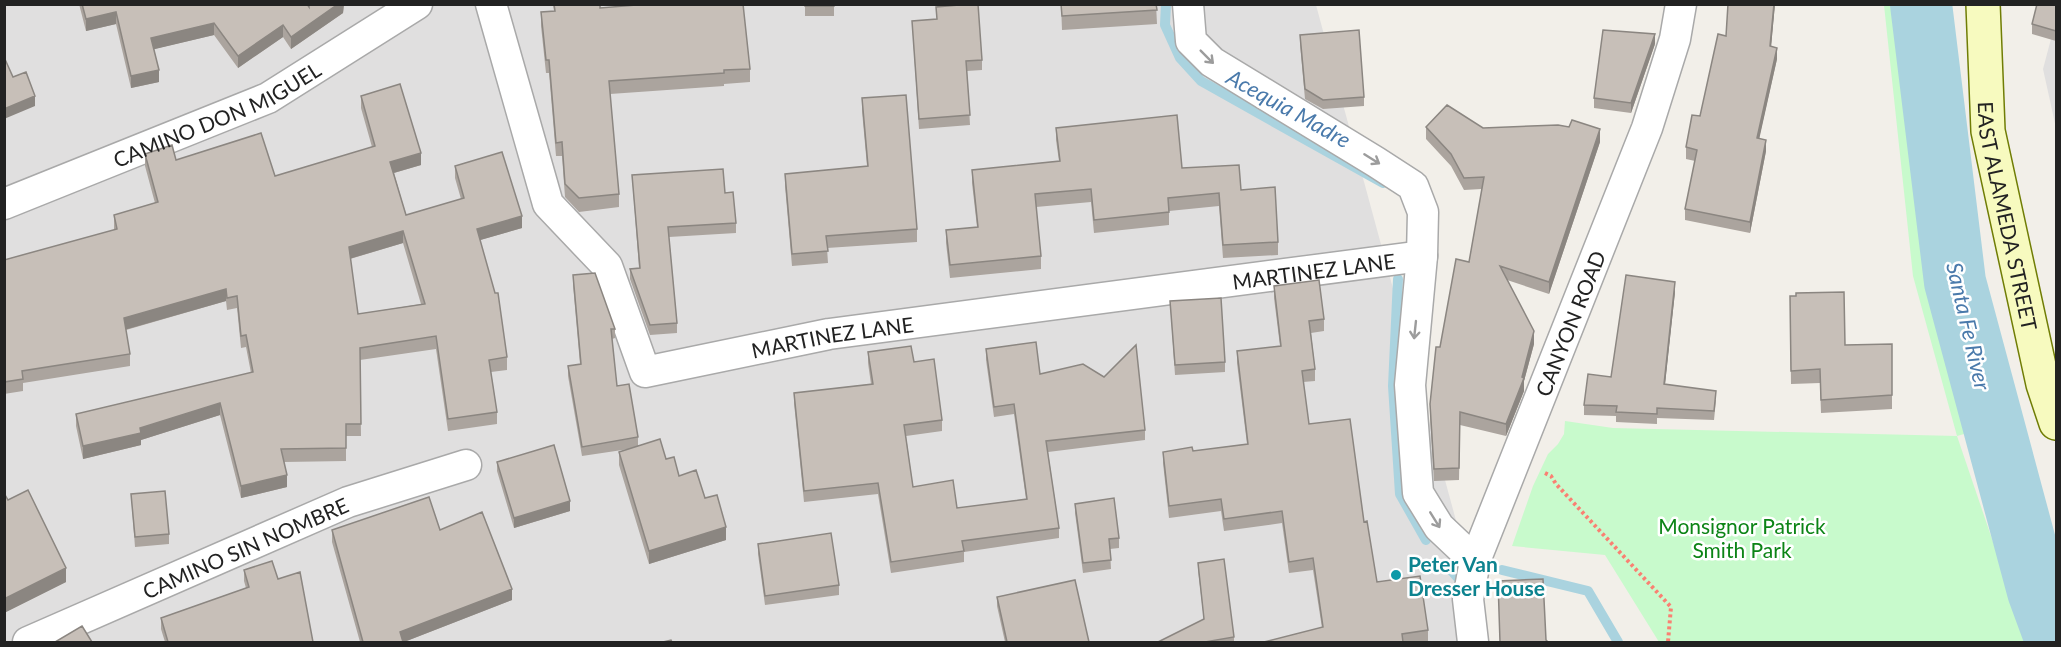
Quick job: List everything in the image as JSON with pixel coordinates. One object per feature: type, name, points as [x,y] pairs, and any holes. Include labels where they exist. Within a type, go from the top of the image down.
[{"type":"street","name":"CAMINO DON MIGUEL","points":[[4,204],[268,98],[417,4]]},
{"type":"street","name":"MARTINEZ LANE","points":[[491,4],[548,204],[607,266],[645,372],[830,334],[1422,256]]},
{"type":"street","points":[[1188,4],[1191,41],[1212,62],[1413,186],[1423,212],[1422,256],[1410,384],[1418,493],[1439,527],[1474,561]]},
{"type":"street","name":"CANYON ROAD","points":[[1473,642],[1468,599],[1474,561],[1647,128],[1675,39],[1681,4]]},
{"type":"street","name":"EAST ALAMEDA STREET","points":[[1983,4],[1988,131],[2043,384],[2056,423]]},
{"type":"street","name":"CAMINO SIN NOMBRE","points":[[28,642],[348,502],[466,465]]},
{"type":"path","points":[[1517,455],[1551,476],[1671,607],[1668,642]]},
{"type":"shaded area","points":[[4,5],[1316,5],[1489,642],[5,642]]},
{"type":"shaded area","points":[[2056,20],[2056,128],[2043,69]]},
{"type":"green space","points":[[1884,5],[1946,5],[1958,197],[2003,423],[1957,436],[1913,276]]},
{"type":"green space","name":"Monsignor Patrick Smith Park","points":[[1565,421],[1613,428],[1957,436],[2027,642],[1659,642],[1605,555],[1512,546],[1533,486],[1548,454],[1564,434]]},
{"type":"pier","points":[[1990,301],[1994,323],[1948,334],[1944,313]]},
{"type":"building","points":[[82,4],[307,4],[309,7],[309,4],[338,4],[291,37],[283,25],[238,56],[214,23],[151,38],[159,70],[131,76],[116,12],[86,19]]},
{"type":"building","points":[[554,4],[600,4],[600,8],[649,4],[743,4],[750,69],[609,81],[619,194],[579,198],[565,184],[562,142],[556,143],[549,60],[546,60],[541,12],[555,11]]},
{"type":"building","points":[[805,4],[834,4],[834,6],[805,6]]},
{"type":"building","points":[[978,4],[982,60],[966,61],[970,115],[919,119],[912,21],[937,19],[936,7]]},
{"type":"building","points":[[1061,4],[1156,4],[1157,10],[1062,16]]},
{"type":"building","points":[[1728,4],[1774,4],[1770,46],[1777,48],[1757,138],[1766,140],[1750,222],[1685,209],[1697,150],[1686,147],[1692,115],[1700,116],[1718,34],[1726,36]]},
{"type":"building","points":[[2037,4],[2056,4],[2056,31],[2032,24]]},
{"type":"building","points":[[1359,30],[1364,97],[1323,100],[1305,89],[1300,35]]},
{"type":"building","points":[[1603,30],[1655,34],[1631,103],[1594,98]]},
{"type":"building","points":[[4,57],[13,77],[26,72],[35,96],[4,109]]},
{"type":"building","points":[[400,84],[421,153],[390,162],[406,215],[464,198],[455,166],[502,152],[522,216],[477,229],[495,293],[498,293],[507,357],[489,360],[497,412],[448,419],[436,336],[360,348],[361,424],[346,424],[346,448],[281,449],[287,475],[241,486],[220,403],[140,428],[141,433],[83,446],[76,414],[253,372],[246,335],[241,336],[237,296],[227,298],[226,289],[124,318],[130,354],[22,371],[23,379],[4,382],[4,260],[117,229],[114,215],[158,202],[145,154],[172,145],[176,160],[261,133],[275,176],[375,146],[361,96]],"holes":[[[403,231],[425,304],[358,314],[349,247]]]},
{"type":"building","points":[[906,95],[917,229],[826,236],[828,251],[792,254],[785,174],[868,166],[862,98]]},
{"type":"building","points":[[1447,105],[1483,128],[1558,125],[1569,127],[1572,120],[1600,129],[1549,282],[1500,266],[1534,331],[1522,377],[1524,378],[1506,424],[1460,412],[1459,468],[1434,469],[1430,404],[1436,347],[1440,347],[1456,259],[1469,262],[1484,177],[1464,178],[1451,154],[1426,127]]},
{"type":"building","points":[[1177,115],[1182,168],[1239,165],[1241,190],[1275,187],[1278,242],[1223,245],[1219,193],[1168,198],[1169,212],[1094,220],[1091,189],[1035,194],[1041,256],[950,265],[946,230],[978,227],[972,170],[1060,161],[1056,128]]},
{"type":"building","points":[[723,169],[725,193],[733,192],[736,223],[668,227],[677,323],[650,325],[630,269],[640,268],[632,175]]},
{"type":"building","points":[[595,273],[615,329],[611,329],[617,386],[629,384],[638,437],[582,447],[568,366],[581,364],[573,275]]},
{"type":"building","points":[[1626,275],[1675,282],[1664,384],[1716,391],[1714,411],[1657,408],[1657,414],[1616,412],[1617,406],[1584,405],[1588,374],[1611,377]]},
{"type":"building","points":[[1319,280],[1324,319],[1309,321],[1315,369],[1302,371],[1309,424],[1350,419],[1364,522],[1367,521],[1377,582],[1420,576],[1428,630],[1402,634],[1403,642],[1264,642],[1323,627],[1313,558],[1289,562],[1282,511],[1224,519],[1221,499],[1169,506],[1163,452],[1192,447],[1193,451],[1248,444],[1237,351],[1281,346],[1274,286]]},
{"type":"building","points":[[1844,292],[1845,345],[1892,344],[1892,395],[1821,400],[1820,369],[1791,371],[1790,296],[1796,296],[1796,293]]},
{"type":"building","points":[[1221,298],[1225,362],[1175,365],[1170,301]]},
{"type":"building","points":[[1036,342],[1040,374],[1083,364],[1104,377],[1136,345],[1145,430],[1046,441],[1059,528],[962,541],[964,551],[891,562],[878,483],[804,491],[794,393],[873,384],[868,352],[911,346],[914,362],[934,359],[942,420],[904,425],[913,487],[953,480],[957,508],[1027,499],[1014,404],[994,407],[986,349]]},
{"type":"building","points":[[660,439],[666,459],[674,457],[679,476],[696,470],[705,498],[717,495],[726,527],[649,551],[619,452]]},
{"type":"building","points":[[554,445],[570,501],[514,518],[497,462]]},
{"type":"building","points":[[28,490],[66,568],[6,598],[4,596],[4,493],[8,500]]},
{"type":"building","points":[[165,491],[169,534],[135,537],[131,494]]},
{"type":"building","points":[[429,497],[440,530],[482,512],[512,589],[400,632],[403,642],[363,642],[332,530]]},
{"type":"building","points":[[1114,498],[1119,538],[1109,539],[1111,560],[1083,563],[1075,504]]},
{"type":"building","points":[[831,533],[839,585],[765,596],[758,544]]},
{"type":"building","points":[[1224,559],[1234,637],[1205,642],[1158,642],[1204,619],[1198,563]]},
{"type":"building","points":[[272,561],[278,579],[300,572],[313,642],[168,642],[161,618],[249,587],[244,570]]},
{"type":"building","points":[[1543,579],[1546,640],[1548,642],[1500,642],[1498,581]]},
{"type":"building","points":[[1075,580],[1089,642],[1007,642],[997,597]]},
{"type":"building","points":[[82,626],[92,642],[55,642]]},
{"type":"waterway","name":"Acequia Madre","points":[[1166,4],[1165,25],[1180,58],[1201,81],[1383,183]]},
{"type":"waterway","name":"Santa Fe River","points":[[1921,4],[1955,282],[2038,591],[2056,640]]},
{"type":"waterway","name":"Acequia Madre","points":[[1398,279],[1393,386],[1400,494],[1426,540]]},
{"type":"waterway","name":"Acequia Madre","points":[[1450,569],[1459,579]]},
{"type":"waterway","name":"Acequia Madre","points":[[1502,570],[1588,591],[1618,642]]},
{"type":"place","name":"Peter Van Dresser House","points":[[1396,575]]}]
